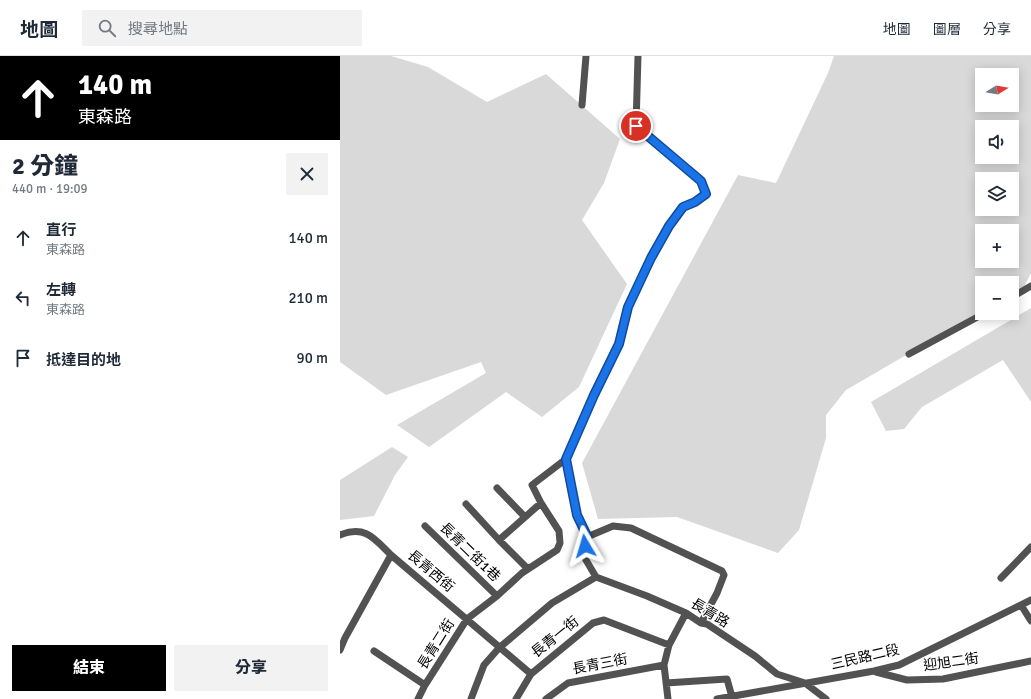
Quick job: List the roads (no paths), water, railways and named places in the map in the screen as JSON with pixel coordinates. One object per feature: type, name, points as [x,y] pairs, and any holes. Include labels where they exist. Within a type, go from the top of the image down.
[{"type":"street","points":[[582,104],[586,56]]},
{"type":"street","points":[[499,540],[541,503],[532,485],[566,459],[594,395],[619,344],[628,307],[651,258],[669,226],[683,207],[695,202],[706,194],[701,181],[636,126],[638,56]]},
{"type":"street","points":[[1019,294],[1031,286]]},
{"type":"street","points":[[909,354],[975,318]]},
{"type":"street","points":[[471,699],[484,666],[499,648],[552,603],[596,577],[583,555],[587,536],[577,515],[566,459]]},
{"type":"street","points":[[497,488],[525,517]]},
{"type":"street","name":"長青二街","points":[[374,651],[425,685],[467,619],[498,596],[528,569],[557,550],[560,543],[559,532],[541,503]]},
{"type":"street","points":[[466,504],[528,569]]},
{"type":"street","name":"長青二街1巷","points":[[425,526],[498,596]]},
{"type":"street","points":[[587,536],[613,526],[631,528],[722,571],[724,575],[717,593],[701,623]]},
{"type":"street","name":"長青西街","points":[[340,536],[350,531],[360,531],[373,538],[531,674]]},
{"type":"street","points":[[1002,578],[1031,547]]},
{"type":"street","points":[[340,650],[345,638],[391,555]]},
{"type":"street","name":"長青路","points":[[596,577],[647,596],[686,613],[701,623],[707,624],[755,656],[777,674],[805,683]]},
{"type":"street","name":"三民路二段","points":[[717,699],[874,671],[899,665],[1031,600]]},
{"type":"street","points":[[1021,605],[1031,621]]},
{"type":"street","points":[[668,699],[664,665],[669,645],[686,613]]},
{"type":"street","name":"長青一街","points":[[516,699],[531,674],[593,623],[604,620],[669,645]]},
{"type":"street","name":"迎旭二街","points":[[874,671],[907,680],[943,679],[1031,661]]},
{"type":"street","name":"長青三街","points":[[546,699],[568,683],[664,665]]},
{"type":"street","points":[[666,683],[727,679],[732,697]]},
{"type":"street","points":[[805,683],[826,699]]},
{"type":"street","points":[[418,699],[425,685]]}]
